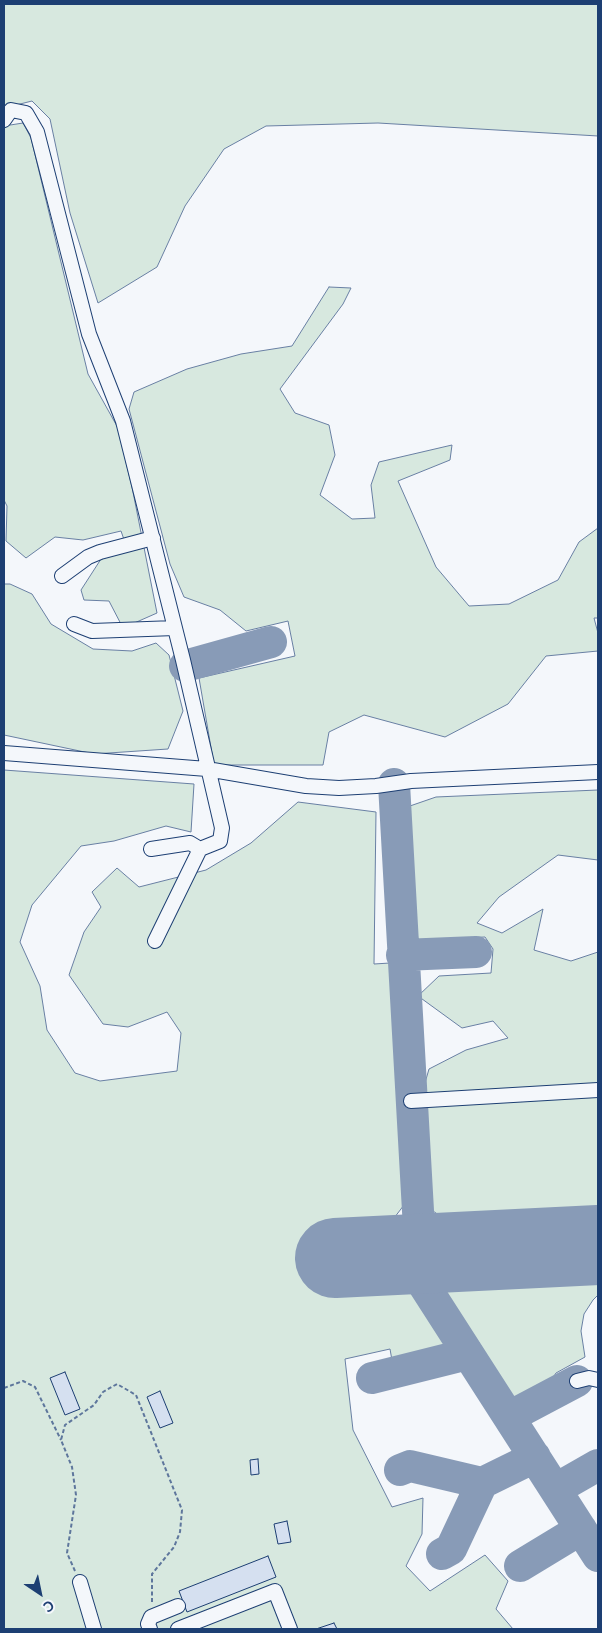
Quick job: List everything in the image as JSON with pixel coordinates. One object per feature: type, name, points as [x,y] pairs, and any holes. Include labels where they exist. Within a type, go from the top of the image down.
[{"type":"street","points":[[6,114],[26,113],[37,132],[89,334],[123,421],[175,628],[222,828],[220,841],[200,848],[155,941]]},
{"type":"street","points":[[62,576],[88,557],[153,538]]},
{"type":"street","points":[[74,624],[92,631],[175,628]]},
{"type":"street","points":[[4,753],[207,769],[306,786],[339,788],[376,786],[411,781],[598,772]]},
{"type":"street","points":[[151,850],[190,843],[200,848]]},
{"type":"street","points":[[411,1101],[598,1090]]},
{"type":"street","points":[[577,1381],[589,1378],[598,1380]]},
{"type":"street","points":[[80,1582],[94,1629]]},
{"type":"street","points":[[185,1628],[275,1591],[285,1628]]},
{"type":"street","points":[[151,1623],[178,1606]]},
{"type":"path","points":[[4,1388],[23,1381],[35,1387],[72,1467],[76,1495],[67,1553],[80,1582]]},
{"type":"path","points":[[61,1440],[65,1425],[94,1405],[103,1392],[117,1384],[136,1395],[182,1510],[180,1532],[174,1547],[152,1574],[151,1623]]},
{"type":"shaded area","points":[[4,4],[598,4],[598,136],[378,123],[266,126],[224,149],[185,206],[157,267],[98,303],[70,213],[50,119],[32,101],[4,108]]},
{"type":"shaded area","points":[[23,123],[31,138],[88,374],[118,428],[132,487],[157,613],[123,628],[109,601],[84,600],[81,590],[101,559],[128,551],[121,531],[83,540],[55,537],[26,558],[6,541],[7,506],[4,500],[4,126]]},
{"type":"shaded area","points":[[329,287],[351,288],[343,304],[280,389],[295,413],[329,425],[335,455],[320,495],[352,519],[375,518],[371,485],[379,462],[452,445],[450,460],[398,481],[436,567],[469,606],[509,604],[558,580],[579,542],[598,528],[598,618],[594,618],[598,633],[598,651],[546,656],[508,704],[445,737],[364,715],[329,732],[323,765],[214,765],[199,678],[295,656],[288,621],[246,631],[220,610],[184,597],[170,564],[129,409],[134,392],[187,369],[241,354],[292,346]]},
{"type":"shaded area","points":[[4,584],[10,584],[32,594],[51,624],[93,649],[132,651],[156,643],[169,655],[183,711],[168,749],[94,754],[4,735]]},
{"type":"shaded area","points":[[4,770],[194,784],[191,832],[166,826],[114,841],[81,846],[32,905],[20,942],[40,986],[47,1030],[75,1073],[100,1081],[177,1071],[181,1033],[167,1012],[128,1027],[103,1024],[69,975],[84,932],[101,907],[92,892],[117,868],[139,887],[206,870],[251,843],[298,802],[376,812],[374,964],[390,963],[404,1205],[388,1226],[328,1231],[331,1285],[412,1282],[451,1340],[448,1353],[393,1366],[390,1349],[345,1359],[353,1430],[392,1507],[423,1498],[422,1534],[406,1566],[430,1591],[485,1555],[508,1581],[496,1609],[513,1629],[4,1629]]},
{"type":"shaded area","points":[[598,790],[598,860],[558,855],[499,897],[477,923],[502,933],[543,909],[534,950],[571,961],[598,952],[598,1217],[452,1224],[430,1209],[428,1131],[416,1114],[429,1069],[466,1050],[508,1038],[493,1021],[462,1028],[418,996],[439,976],[491,973],[493,949],[485,937],[465,938],[441,948],[418,945],[417,926],[409,920],[400,839],[407,807],[436,797]]},
{"type":"shaded area","points":[[598,1273],[598,1295],[584,1314],[581,1331],[585,1357],[556,1373],[547,1387],[517,1403],[503,1398],[481,1362],[485,1353],[478,1341],[466,1335],[443,1296],[444,1281]]},
{"type":"building","points":[[65,1372],[80,1409],[65,1415],[50,1378]]},
{"type":"building","points":[[160,1391],[173,1423],[160,1428],[147,1397]]},
{"type":"building","points":[[258,1459],[259,1474],[251,1475],[250,1460]]},
{"type":"building","points":[[287,1521],[291,1542],[278,1544],[274,1524]]},
{"type":"building","points":[[268,1556],[276,1577],[187,1612],[179,1591]]},
{"type":"building","points":[[334,1623],[337,1629],[316,1629]]},
{"type":"taxiway","points":[[185,666],[271,642]]},
{"type":"taxiway","points":[[394,784],[422,1282],[598,1556]]},
{"type":"taxiway","points":[[402,955],[476,952]]},
{"type":"taxiway","points":[[372,1378],[468,1354]]},
{"type":"taxiway","points":[[509,1417],[577,1381]]},
{"type":"taxiway","points":[[400,1470],[410,1466],[482,1483],[535,1457]]},
{"type":"taxiway","points":[[556,1489],[598,1465]]},
{"type":"taxiway","points":[[442,1554],[451,1549],[482,1483]]},
{"type":"taxiway","points":[[520,1566],[581,1529]]},
{"type":"runway","points":[[335,1258],[598,1245]]}]
